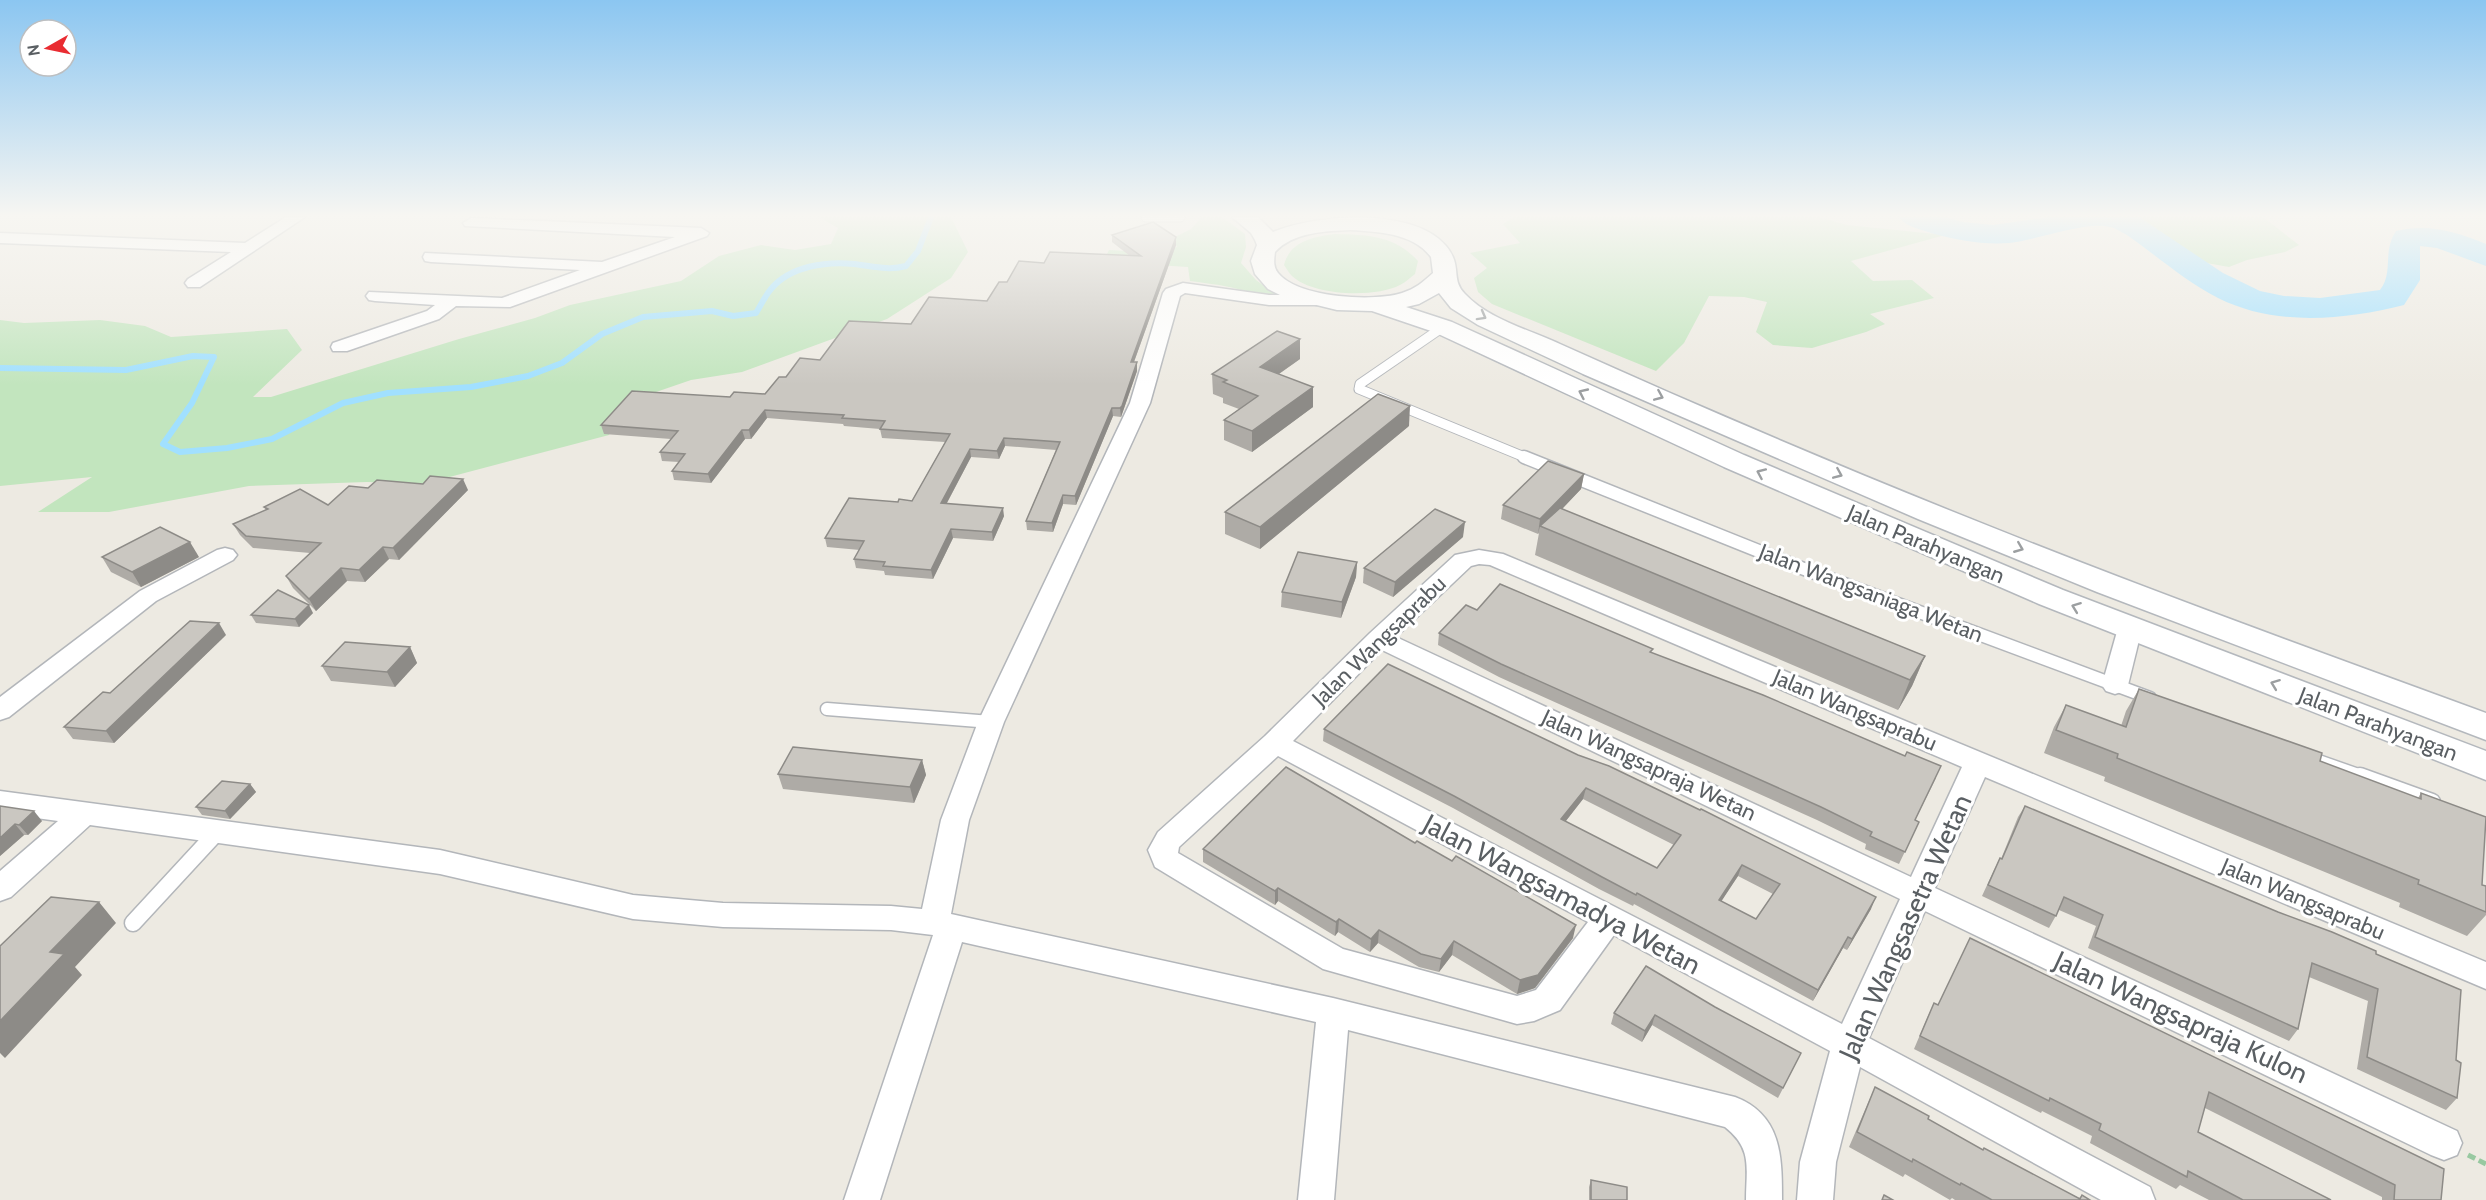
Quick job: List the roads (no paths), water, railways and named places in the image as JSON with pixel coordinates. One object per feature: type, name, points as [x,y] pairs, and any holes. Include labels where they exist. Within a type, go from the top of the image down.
[{"type":"main road","points":[[1266,273],[1274,282],[1292,293],[1345,304],[1399,301],[1419,295],[1434,286],[1444,276]]},
{"type":"main road","name":"Jalan Parahyangan","points":[[1444,273],[1446,288],[1451,296],[1487,320],[1821,467],[2109,585],[2486,727]]},
{"type":"main road","name":"Jalan Parahyangan","points":[[1374,304],[1443,327],[1734,461],[2040,592],[2486,766]]},
{"type":"street","points":[[194,283],[210,273]]},
{"type":"street","points":[[375,296],[504,303],[589,273]]},
{"type":"street","points":[[862,1200],[943,925],[955,820],[991,722],[1140,403],[1172,293],[1183,288],[1269,300],[1317,300]]},
{"type":"street","points":[[340,347],[434,315],[452,300]]},
{"type":"street","points":[[0,711],[148,596],[225,555]]},
{"type":"street","name":"Jalan Wangsaprabu","points":[[1608,919],[1548,1000],[1534,1007],[1517,1010],[1334,960],[1165,859],[1163,850],[1168,840],[1275,742],[1378,639],[1463,560],[1479,557],[1495,559],[2486,976]]},
{"type":"street","points":[[2115,685],[2130,628]]},
{"type":"street","name":"Jalan Wangsapraja Wetan","points":[[1378,639],[1919,892]]},
{"type":"street","name":"Jalan Wangsamadya Wetan","points":[[1275,742],[1849,1044],[2137,1200]]},
{"type":"street","name":"Jalan Wangsasetra Wetan","points":[[1815,1200],[1818,1162],[1849,1044],[1978,762]]},
{"type":"street","points":[[0,802],[440,862],[633,907],[723,915],[891,918],[943,925],[1333,1012],[1735,1113],[1750,1123],[1762,1142],[1764,1200]]},
{"type":"street","points":[[0,889],[85,813]]},
{"type":"street","name":"Jalan Wangsapraja Kulon","points":[[1919,892],[2444,1143]]},
{"type":"street","points":[[1316,1200],[1333,1012]]},
{"type":"lane","name":"Jalan Wangsaniaga Wetan","points":[[1443,327],[1360,384],[1359,389],[1796,566],[2157,701]]},
{"type":"lane","points":[[827,709],[991,722]]},
{"type":"lane","points":[[2298,753],[2442,806]]},
{"type":"lane","points":[[133,923],[218,831]]},
{"type":"waterway","points":[[0,368],[126,370],[193,356],[214,357],[192,403],[163,444],[180,452],[227,448],[272,439],[343,403],[388,393],[471,387],[528,376],[562,363],[602,334],[643,317],[712,311],[733,316],[756,313],[769,292],[779,281],[792,273]]},
{"type":"waterway","points":[[2202,273],[2230,291],[2248,298],[2302,308],[2338,307],[2392,298],[2403,280],[2404,273]]}]
